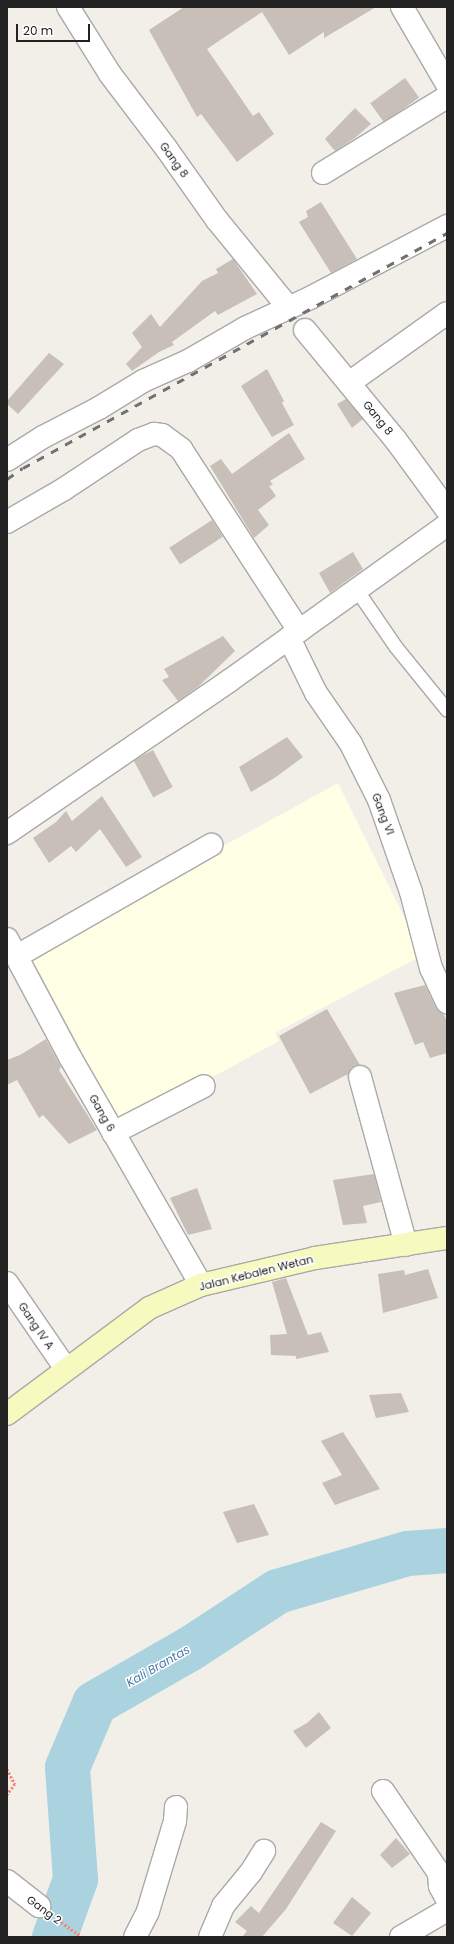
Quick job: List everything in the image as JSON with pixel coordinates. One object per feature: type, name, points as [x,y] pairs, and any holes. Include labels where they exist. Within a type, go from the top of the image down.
[{"type":"main road","name":"Jalan Kebalen Wetan","points":[[7,1414],[149,1308],[201,1285],[315,1258],[447,1238]]},
{"type":"street","name":"Gang 8","points":[[68,7],[110,74],[166,148],[217,220],[288,307]]},
{"type":"street","points":[[402,7],[447,84]]},
{"type":"street","points":[[323,173],[447,97]]},
{"type":"street","points":[[7,460],[43,437],[99,408],[143,380],[188,361],[245,328],[312,297],[447,226]]},
{"type":"street","points":[[349,383],[447,313]]},
{"type":"street","name":"Gang 8","points":[[305,330],[395,439],[447,510]]},
{"type":"street","name":"Gang VI","points":[[7,522],[64,489],[138,440],[154,434],[162,435],[181,449],[294,634],[316,693],[351,744],[379,800],[411,892],[431,968],[447,1003]]},
{"type":"street","points":[[7,833],[229,681],[447,525]]},
{"type":"street","points":[[12,948],[211,845]]},
{"type":"street","name":"Gang 6","points":[[12,948],[70,1057],[201,1285]]},
{"type":"street","points":[[360,1077],[406,1245]]},
{"type":"street","points":[[113,1133],[204,1086]]},
{"type":"street","name":"Gang IV A","points":[[7,1283],[66,1369]]},
{"type":"street","points":[[383,1791],[439,1873],[440,1886],[447,1899]]},
{"type":"street","points":[[135,1937],[148,1911],[175,1821],[176,1808]]},
{"type":"street","points":[[210,1937],[223,1906],[251,1872],[264,1852]]},
{"type":"street","name":"Gang 2","points":[[7,1881],[39,1906]]},
{"type":"street","points":[[401,1937],[447,1910]]},
{"type":"lane","points":[[356,589],[395,646],[447,710]]},
{"type":"path","points":[[7,1769],[15,1784],[7,1795]]},
{"type":"path","name":"Gang 2","points":[[39,1906],[82,1937]]},
{"type":"shaded area","points":[[338,783],[423,955],[275,1033],[279,1041],[122,1126],[29,953]]},
{"type":"building","points":[[184,7],[376,7],[324,38],[324,32],[289,55],[262,12],[207,49],[253,116],[259,112],[274,134],[237,162],[201,114],[197,117],[149,30]]},
{"type":"building","points":[[405,78],[419,97],[384,123],[370,103]]},
{"type":"building","points":[[355,108],[371,124],[355,138],[335,151],[325,139]]},
{"type":"building","points":[[321,202],[357,259],[331,273],[299,222],[308,217],[306,211]]},
{"type":"building","points":[[233,259],[257,294],[218,315],[215,311],[172,342],[174,345],[159,352],[132,371],[126,364],[142,347],[132,333],[151,314],[160,327],[202,281],[218,273],[216,269]]},
{"type":"building","points":[[49,353],[64,364],[18,414],[7,404],[7,401]]},
{"type":"building","points":[[267,369],[284,401],[282,403],[294,425],[272,437],[241,386]]},
{"type":"building","points":[[346,399],[363,419],[352,428],[337,404]]},
{"type":"building","points":[[289,433],[305,459],[270,481],[273,485],[269,486],[276,496],[258,510],[269,525],[254,538],[210,466],[221,459],[232,474]]},
{"type":"building","points":[[212,520],[223,537],[180,565],[169,548]]},
{"type":"building","points":[[353,552],[363,569],[330,593],[319,573]]},
{"type":"building","points":[[223,636],[235,651],[199,686],[178,701],[162,680],[169,677],[164,669]]},
{"type":"building","points":[[287,737],[303,757],[276,777],[251,792],[239,767]]},
{"type":"building","points":[[153,750],[173,787],[153,797],[134,760]]},
{"type":"building","points":[[102,796],[142,857],[126,867],[100,829],[76,852],[71,846],[49,863],[33,838],[56,822],[66,811],[72,821]]},
{"type":"building","points":[[425,985],[436,1008],[444,1015],[447,1022],[447,1053],[430,1058],[423,1042],[415,1045],[394,993]]},
{"type":"building","points":[[327,1009],[360,1065],[356,1065],[351,1068],[348,1074],[310,1094],[279,1036]]},
{"type":"building","points":[[46,1039],[61,1067],[59,1070],[97,1130],[69,1144],[43,1115],[39,1118],[17,1080],[7,1085],[7,1060],[20,1055]]},
{"type":"building","points":[[374,1174],[381,1202],[363,1206],[367,1223],[343,1225],[333,1180]]},
{"type":"building","points":[[197,1188],[212,1229],[188,1235],[170,1198]]},
{"type":"building","points":[[428,1269],[438,1298],[383,1313],[378,1274],[404,1270],[405,1275]]},
{"type":"building","points":[[286,1278],[308,1335],[321,1332],[329,1352],[296,1359],[296,1356],[271,1355],[270,1335],[287,1334],[272,1282]]},
{"type":"building","points":[[401,1393],[409,1412],[376,1418],[369,1395]]},
{"type":"building","points":[[343,1432],[380,1489],[335,1505],[322,1483],[342,1475],[321,1441]]},
{"type":"building","points":[[254,1504],[269,1535],[237,1543],[223,1512]]},
{"type":"building","points":[[319,1712],[331,1728],[306,1748],[293,1731],[307,1723]]},
{"type":"building","points":[[321,1822],[336,1831],[286,1909],[262,1937],[242,1937],[247,1931],[235,1922],[251,1906],[259,1913]]},
{"type":"building","points":[[396,1838],[410,1854],[392,1868],[380,1855]]},
{"type":"building","points":[[352,1897],[371,1913],[352,1936],[333,1923]]},
{"type":"waterway","name":"Kali Brantas","points":[[54,1937],[75,1879],[67,1767],[94,1703],[190,1648],[277,1591],[407,1553],[447,1550]]},
{"type":"railway","points":[[7,479],[23,468],[447,233]]}]
